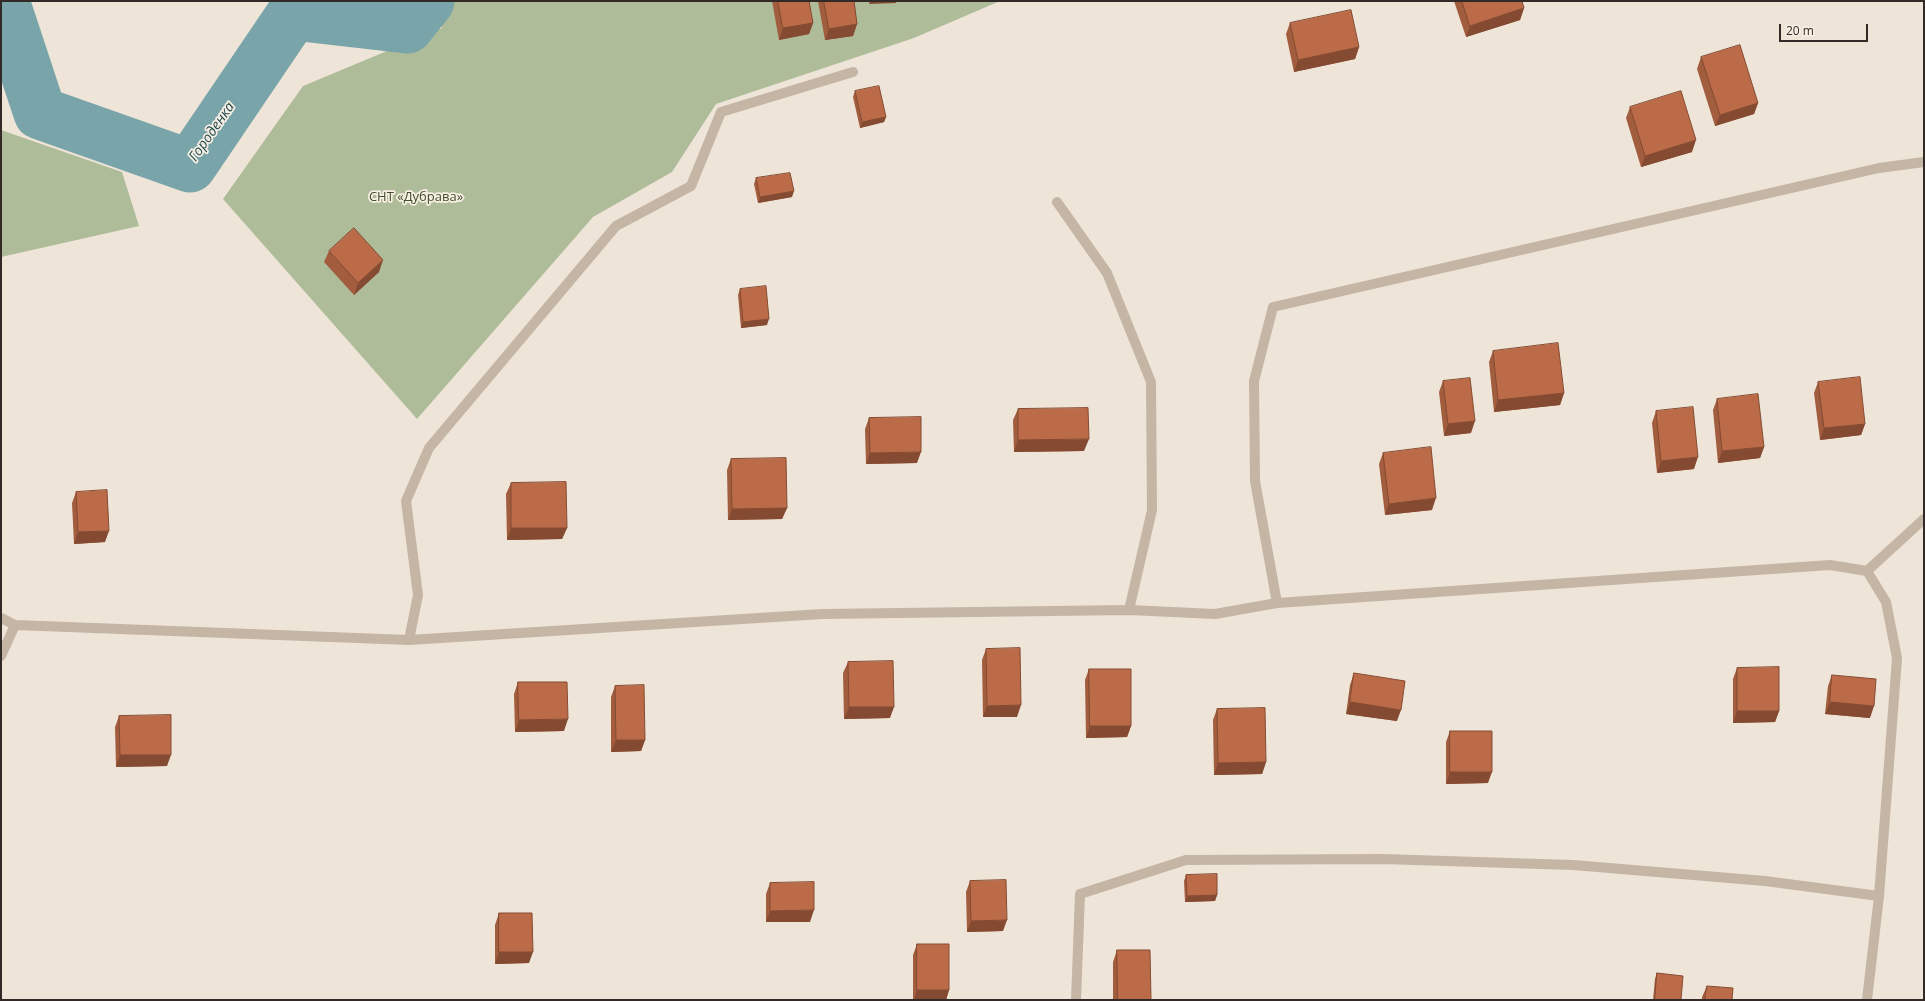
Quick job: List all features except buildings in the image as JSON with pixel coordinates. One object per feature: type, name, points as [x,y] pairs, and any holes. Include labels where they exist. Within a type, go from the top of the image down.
[{"type":"street","points":[[409,640],[418,595],[406,501],[429,448],[616,226],[691,186],[721,112],[853,72]]},
{"type":"street","points":[[1277,603],[1255,481],[1254,381],[1273,307],[1879,168],[1924,162]]},
{"type":"street","points":[[1057,202],[1107,274],[1151,382],[1152,510],[1129,610]]},
{"type":"street","points":[[1867,571],[1924,519]]},
{"type":"street","points":[[1,618],[15,625],[409,640],[822,614],[1129,610],[1215,614],[1277,603],[1830,564],[1867,571],[1886,602],[1897,658],[1879,896],[1867,1000]]},
{"type":"street","points":[[1,656],[15,625]]},
{"type":"street","points":[[1076,1000],[1080,894],[1186,860],[1384,859],[1573,865],[1765,881],[1879,896]]},
{"type":"green space","name":"СНТ «Дубрава»","points":[[434,1],[1000,1],[914,38],[716,104],[672,172],[593,217],[417,419],[223,199],[303,86],[442,28]]},
{"type":"green space","points":[[1,130],[122,172],[139,226],[1,257]]},
{"type":"waterway","name":"Городенка","points":[[3,1],[40,113],[190,166],[293,14],[407,27],[428,1]]}]
